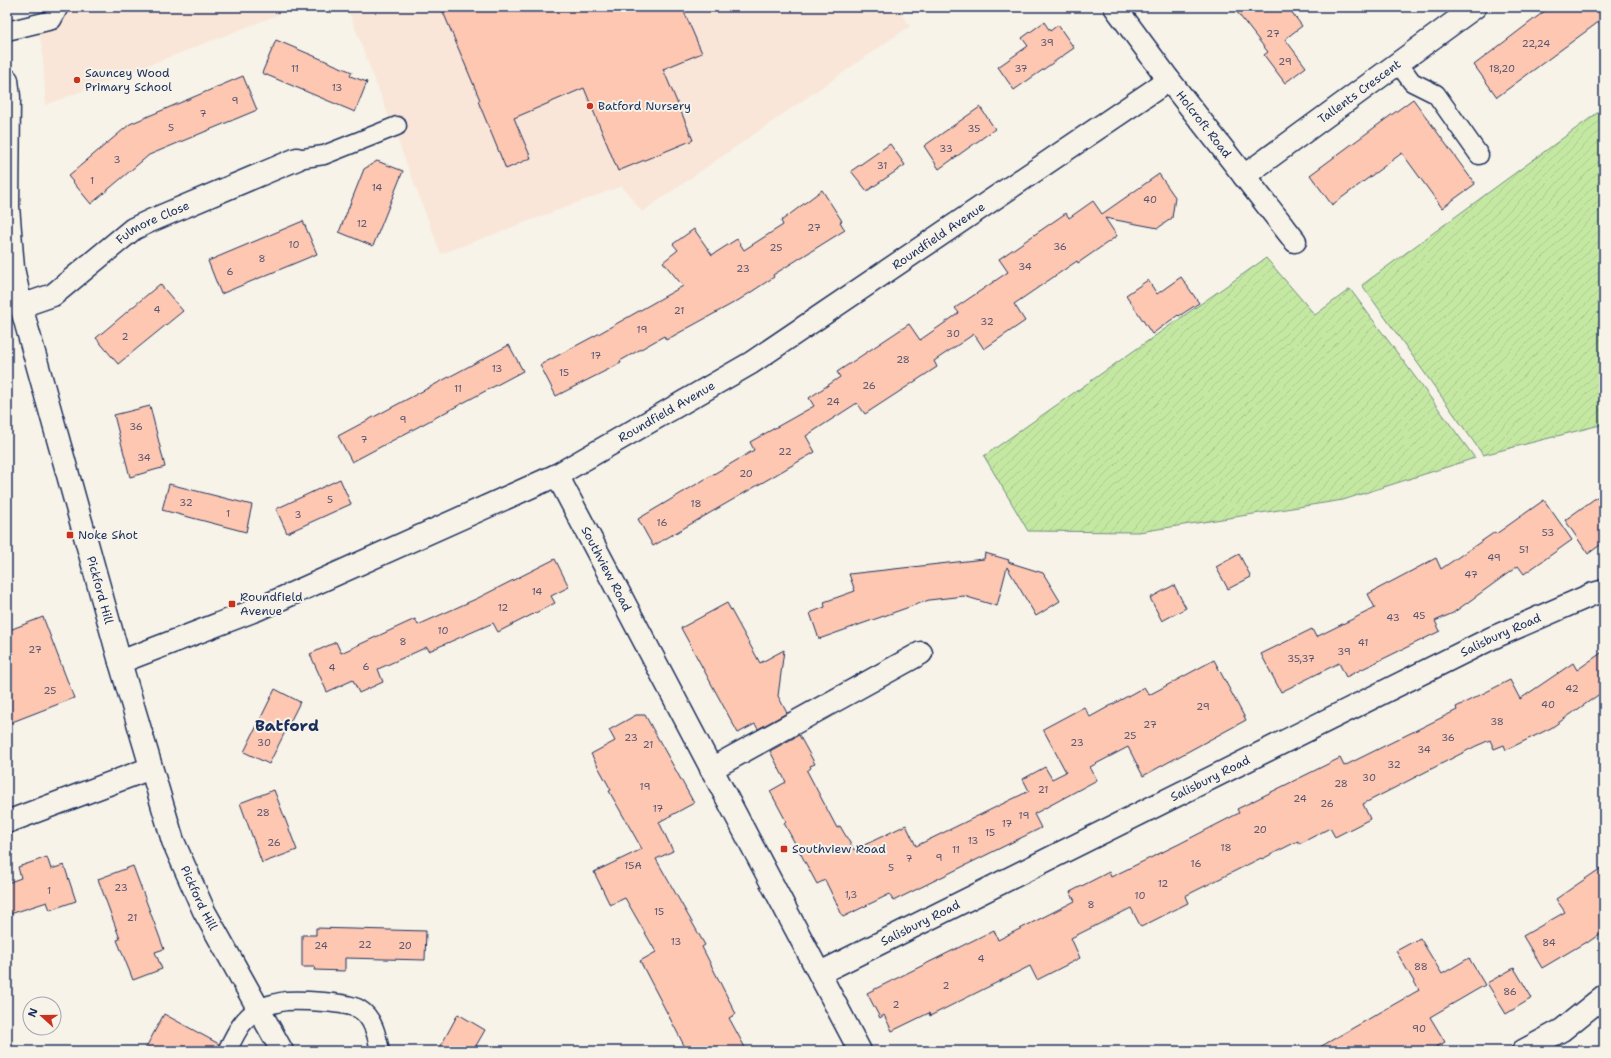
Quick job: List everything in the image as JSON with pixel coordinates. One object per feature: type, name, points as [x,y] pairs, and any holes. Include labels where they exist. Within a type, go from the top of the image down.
[{"type":"street","name":"Holcroft Road","points":[[1115,7],[1169,80],[1295,240]]},
{"type":"street","name":"Tallents Crescent","points":[[1244,176],[1475,7]]},
{"type":"street","name":"Pickford Hill","points":[[7,80],[9,97],[8,206],[10,269],[120,662],[173,841],[204,911],[282,1051]]},
{"type":"street","name":"Roundfield Avenue","points":[[120,662],[258,609],[557,475],[751,363],[1169,80]]},
{"type":"street","name":"Fulmore Close","points":[[21,306],[54,296],[133,229],[297,159]]},
{"type":"street","name":"Southview Road","points":[[557,475],[860,1051]]},
{"type":"street","name":"Salisbury Road","points":[[820,973],[1485,642],[1593,594],[1604,591]]},
{"type":"street","points":[[711,769],[921,653]]},
{"type":"street","points":[[7,822],[151,768]]},
{"type":"street","points":[[1523,1051],[1562,1030],[1604,996]]},
{"type":"lane","points":[[7,31],[52,20],[59,7]]},
{"type":"lane","points":[[1398,63],[1412,82],[1436,94],[1479,155]]},
{"type":"lane","points":[[297,159],[324,155],[397,126]]},
{"type":"lane","points":[[227,1051],[239,1026],[258,1009],[285,1001],[344,1003],[358,1008],[367,1016],[376,1034],[380,1051]]},
{"type":"shaded area","name":"Sauncey Wood Primary School","points":[[32,7],[298,7],[46,105],[42,47]]},
{"type":"shaded area","name":"Batford Nursery","points":[[347,7],[896,7],[910,26],[642,212],[622,186],[441,254]]},
{"type":"green space","points":[[1604,108],[1604,424],[1483,455],[1362,285]]},
{"type":"green space","points":[[1266,258],[1315,315],[1350,289],[1475,458],[1343,500],[1139,532],[1028,531],[984,456]]},
{"type":"building","points":[[441,7],[682,7],[702,53],[663,69],[693,140],[618,171],[584,88],[514,118],[531,158],[506,169],[478,101],[480,100]]},
{"type":"building","points":[[1233,7],[1288,7],[1302,26],[1285,39],[1306,67],[1285,83],[1264,55],[1268,52]]},
{"type":"building","points":[[1550,7],[1604,7],[1604,18],[1497,97],[1474,65]]},
{"type":"building","points":[[1044,22],[1050,31],[1058,25],[1074,48],[1014,90],[998,67],[1028,46],[1022,38]]},
{"type":"building","points":[[276,40],[352,72],[350,76],[367,82],[355,112],[262,73]]},
{"type":"building","points":[[243,76],[257,110],[149,155],[91,204],[68,176],[130,124]]},
{"type":"building","points":[[1413,99],[1475,184],[1442,208],[1402,153],[1332,205],[1310,175]]},
{"type":"building","points":[[980,107],[995,129],[939,169],[924,146]]},
{"type":"building","points":[[890,144],[905,165],[867,191],[851,171]]},
{"type":"building","points":[[377,161],[403,171],[373,246],[339,232],[364,169]]},
{"type":"building","points":[[1159,174],[1175,197],[1172,218],[1158,228],[1105,218],[1117,236],[1014,304],[1025,321],[984,349],[974,334],[934,361],[937,367],[865,414],[857,403],[806,436],[815,452],[653,546],[638,519],[754,450],[750,442],[814,406],[809,398],[840,377],[837,372],[909,324],[920,340],[959,313],[955,308],[1008,272],[999,259],[1066,213],[1069,218],[1093,201],[1102,214]]},
{"type":"building","points":[[822,190],[842,221],[840,222],[845,230],[773,275],[774,277],[739,300],[666,340],[664,336],[620,361],[621,363],[556,396],[540,365],[683,286],[663,262],[678,250],[673,244],[694,229],[712,255],[737,239],[744,250],[783,225],[781,221]]},
{"type":"building","points":[[303,221],[317,254],[221,294],[208,261]]},
{"type":"building","points":[[1181,277],[1199,303],[1179,316],[1178,315],[1152,334],[1126,295],[1148,280],[1157,294]]},
{"type":"building","points":[[160,284],[183,311],[118,364],[96,338]]},
{"type":"building","points":[[509,345],[523,371],[352,462],[338,436]]},
{"type":"building","points":[[150,406],[165,467],[130,477],[114,415]]},
{"type":"building","points":[[340,479],[351,504],[287,533],[276,509]]},
{"type":"building","points":[[169,484],[252,505],[246,532],[162,510]]},
{"type":"building","points":[[1604,492],[1604,542],[1588,554],[1565,520]]},
{"type":"building","points":[[1544,500],[1572,540],[1524,574],[1518,566],[1453,613],[1435,621],[1440,631],[1346,677],[1339,663],[1281,692],[1261,654],[1312,629],[1316,637],[1375,608],[1368,594],[1436,558],[1441,569],[1495,532],[1496,534]]},
{"type":"building","points":[[985,553],[1009,560],[1008,562],[1043,573],[1060,601],[1036,616],[1007,567],[997,606],[964,596],[929,600],[819,639],[810,613],[825,607],[824,602],[855,591],[849,574],[984,559]]},
{"type":"building","points":[[1239,554],[1251,577],[1228,589],[1216,567]]},
{"type":"building","points":[[555,559],[569,587],[551,596],[555,603],[498,632],[493,623],[429,651],[427,647],[378,669],[383,682],[359,693],[353,680],[327,692],[310,654],[336,642],[341,653],[415,619],[418,625],[478,598]]},
{"type":"building","points":[[1174,585],[1186,608],[1162,621],[1150,598]]},
{"type":"building","points":[[727,603],[760,663],[784,650],[778,696],[787,713],[758,729],[755,724],[738,733],[681,628]]},
{"type":"building","points":[[43,617],[74,698],[7,724],[7,631]]},
{"type":"building","points":[[1604,651],[1604,691],[1551,728],[1506,750],[1504,745],[1494,749],[1490,740],[1476,746],[1363,804],[1370,819],[1335,837],[1330,828],[1299,844],[1298,841],[1262,859],[1261,858],[1185,896],[1188,903],[1141,927],[1131,908],[1071,938],[1080,958],[1037,980],[1030,966],[930,1016],[929,1013],[892,1031],[884,1015],[880,1018],[867,993],[994,930],[998,940],[1075,901],[1070,892],[1109,872],[1111,877],[1179,844],[1239,813],[1237,809],[1340,758],[1344,766],[1457,710],[1456,707],[1510,680],[1520,699],[1573,663],[1577,670]]},
{"type":"building","points":[[1214,660],[1246,720],[1143,776],[1128,747],[1090,767],[1097,780],[1034,814],[1041,828],[893,901],[890,894],[843,917],[825,880],[817,884],[784,823],[786,821],[770,791],[786,782],[770,751],[799,735],[815,764],[810,766],[811,768],[807,771],[837,828],[840,826],[854,850],[906,825],[916,846],[1029,791],[1023,779],[1045,767],[1052,779],[1066,772],[1043,729],[1084,707],[1090,717],[1144,687],[1149,695]]},
{"type":"building","points":[[275,689],[300,702],[269,764],[244,752]]},
{"type":"building","points":[[636,715],[645,715],[694,803],[659,822],[673,851],[656,859],[705,945],[702,947],[736,1014],[729,1018],[747,1051],[687,1051],[640,961],[656,952],[625,898],[610,905],[594,872],[642,849],[609,791],[611,790],[591,754],[615,741],[609,730]]},
{"type":"building","points":[[274,790],[297,850],[262,863],[240,803]]},
{"type":"building","points":[[47,857],[51,869],[64,865],[76,901],[50,910],[47,902],[7,915],[7,883],[21,878],[18,867]]},
{"type":"building","points":[[133,866],[164,949],[155,952],[162,969],[133,980],[117,940],[120,939],[98,879]]},
{"type":"building","points":[[1604,866],[1604,931],[1587,943],[1586,942],[1542,968],[1523,936],[1565,912],[1556,899]]},
{"type":"building","points":[[316,928],[426,931],[425,960],[345,958],[345,971],[314,970],[315,967],[302,967],[302,935],[316,935]]},
{"type":"building","points":[[1420,938],[1442,974],[1469,958],[1485,985],[1430,1017],[1445,1042],[1429,1051],[1313,1051],[1419,990],[1396,951]]},
{"type":"building","points":[[1514,968],[1532,998],[1506,1014],[1487,983]]},
{"type":"building","points":[[164,1014],[219,1044],[217,1051],[144,1051]]},
{"type":"building","points":[[458,1014],[485,1030],[473,1051],[438,1051]]},
{"type":"place","name":"Sauncey Wood Primary School","points":[[77,80]]},
{"type":"place","name":"Batford Nursery","points":[[590,106]]},
{"type":"place","name":"Noke Shot","points":[[70,535]]},
{"type":"place","name":"Roundfield Avenue","points":[[232,604]]},
{"type":"place","name":"Southview Road","points":[[784,849]]},
{"type":"district","name":"Batford","points":[[287,725]]}]
